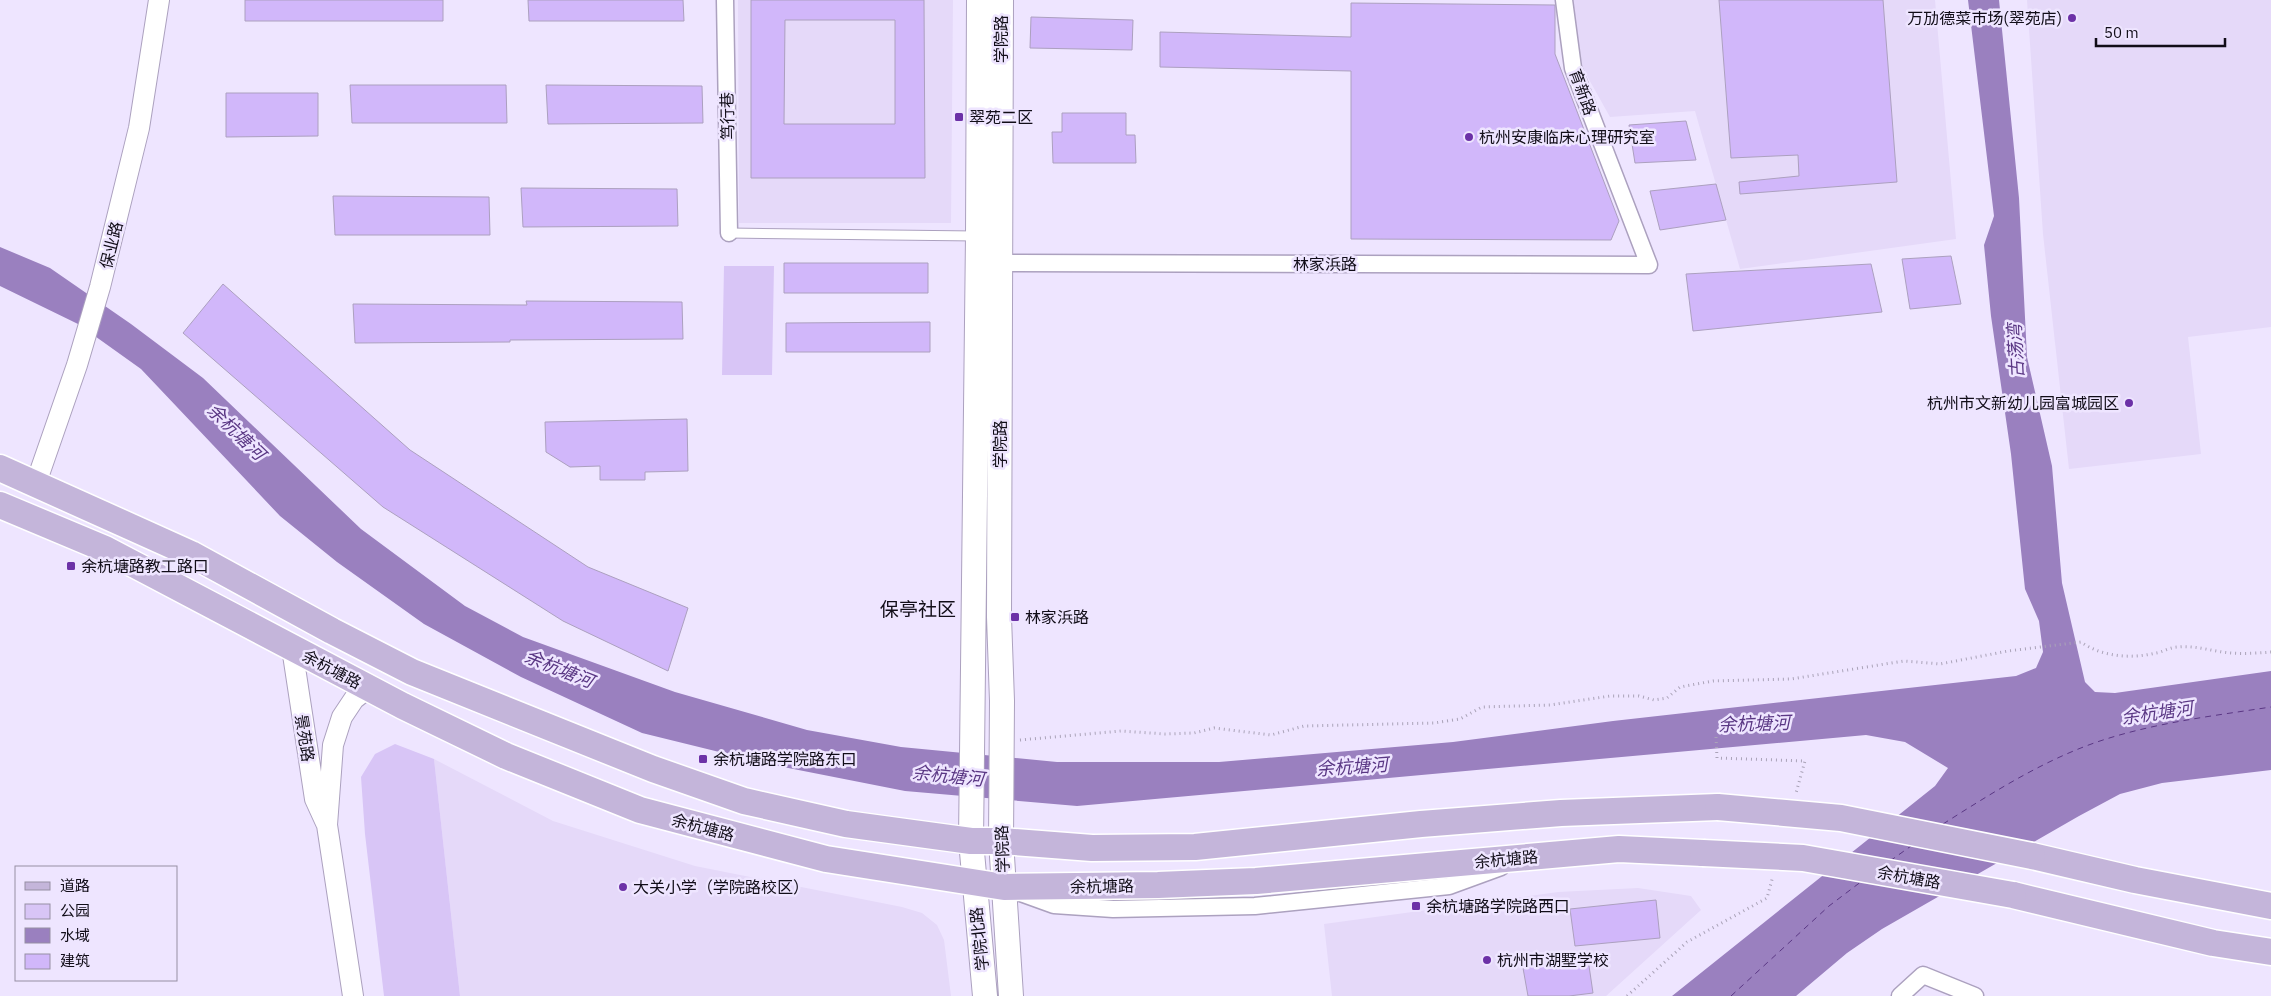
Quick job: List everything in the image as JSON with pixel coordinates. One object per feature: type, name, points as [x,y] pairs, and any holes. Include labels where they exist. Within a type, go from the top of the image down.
[{"type":"main road","name":"学院路","points":[[973,882],[971,841],[979,0]]},
{"type":"main road","name":"学院路","points":[[1001,0],[1000,798],[1004,887]]},
{"type":"main road","name":"余杭塘路","points":[[0,468],[191,554],[412,672],[653,769],[744,801],[846,824],[971,841],[1001,841],[1092,848],[1195,847],[1458,821],[1561,813],[1718,807],[1841,818],[2032,856],[2135,880],[2271,906]]},
{"type":"main road","name":"余杭塘路","points":[[0,505],[105,549],[368,688],[506,756],[640,810],[826,859],[1004,887],[1158,886],[1256,880],[1619,850],[1803,858],[2013,895],[2212,943],[2271,952]]},
{"type":"main road","name":"学院北路","points":[[973,882],[985,996]]},
{"type":"main road","name":"学院北路","points":[[1004,887],[1011,996]]},
{"type":"street","name":"保业路","points":[[36,483],[77,365],[100,287],[139,128],[158,0]]},
{"type":"street","name":"笃行巷","points":[[724,0],[729,233]]},
{"type":"street","name":"育新路","points":[[1564,0],[1573,68],[1649,265]]},
{"type":"street","name":"林家浜路","points":[[1001,263],[1649,265]]},
{"type":"street","name":"景苑路","points":[[292,648],[315,799],[326,825]]},
{"type":"street","name":"景苑路","points":[[353,996],[326,825],[332,745],[342,717],[354,699],[368,688]]},
{"type":"street","points":[[1900,996],[1923,975],[1975,996]]},
{"type":"lane","points":[[729,233],[978,236]]},
{"type":"path","points":[[1001,746],[1021,740],[1062,738],[1089,733],[1194,733],[1214,728],[1271,735],[1304,726],[1373,723],[1434,724],[1460,719],[1482,707],[1550,705],[1610,696],[1639,696],[1654,700],[1667,698],[1680,687],[1713,681],[1791,679],[1904,660],[1940,664],[2008,650],[2081,642],[2093,650],[2135,656],[2177,647],[2201,648],[2232,653],[2271,652]]},
{"type":"shaded area","points":[[738,0],[953,0],[951,223],[739,223]]},
{"type":"shaded area","points":[[1573,0],[1935,0],[1956,239],[1740,269],[1695,111],[1610,117],[1582,67]]},
{"type":"shaded area","points":[[2027,0],[2271,0],[2271,327],[2188,337],[2201,454],[2069,469],[2043,234]]},
{"type":"shaded area","name":"大关小学（学院路校区）","points":[[434,759],[553,821],[695,866],[902,907],[922,913],[937,925],[944,940],[951,996],[460,996]]},
{"type":"shaded area","name":"杭州市湖墅学校","points":[[1638,888],[1691,896],[1701,910],[1606,996],[1332,996],[1324,924],[1558,892]]},
{"type":"green space","points":[[724,266],[774,266],[772,375],[722,375]]},
{"type":"green space","points":[[395,744],[434,759],[460,996],[384,996],[365,834],[361,777],[375,754]]},
{"type":"water","points":[[1968,0],[1999,0],[2019,198],[2027,357],[2052,466],[2062,583],[2085,682],[2095,692],[2115,693],[2271,671],[2271,770],[2162,783],[2120,794],[1882,929],[1847,953],[1796,996],[1672,996],[1935,786],[1948,768],[1905,742],[1866,735],[1077,806],[905,791],[768,764],[642,733],[521,677],[424,624],[337,562],[280,516],[141,369],[78,324],[0,286],[0,247],[50,268],[131,324],[203,378],[361,529],[465,606],[523,637],[675,692],[807,730],[901,747],[1057,762],[1219,762],[1453,742],[1613,721],[2016,676],[2036,668],[2043,652],[2039,621],[2025,589],[2011,454],[1991,316],[1984,245],[1994,216]]},
{"type":"building","points":[[245,0],[443,0],[443,21],[245,21]]},
{"type":"building","points":[[528,0],[683,0],[684,21],[529,21]]},
{"type":"building","points":[[751,0],[924,0],[925,178],[751,178]],"holes":[[[785,20],[895,20],[895,124],[784,124]]]},
{"type":"building","points":[[1719,0],[1883,0],[1897,182],[1740,194],[1739,182],[1799,176],[1798,155],[1731,158]]},
{"type":"building","name":"杭州安康临床心理研究室","points":[[1351,3],[1555,5],[1555,54],[1619,221],[1611,240],[1351,239],[1351,71],[1160,67],[1160,32],[1351,37]]},
{"type":"building","points":[[1031,17],[1133,20],[1132,50],[1030,48]]},
{"type":"building","points":[[350,85],[506,85],[507,123],[352,123]]},
{"type":"building","points":[[546,85],[702,86],[703,123],[548,124]]},
{"type":"building","points":[[226,93],[318,93],[318,136],[226,137]]},
{"type":"building","points":[[1062,113],[1126,113],[1126,135],[1135,135],[1136,163],[1053,163],[1052,132],[1062,132]]},
{"type":"building","points":[[1686,121],[1696,160],[1635,163],[1629,125]]},
{"type":"building","points":[[1716,184],[1726,220],[1660,230],[1650,191]]},
{"type":"building","points":[[521,188],[677,189],[678,226],[523,227]]},
{"type":"building","points":[[333,196],[489,197],[490,235],[335,235]]},
{"type":"building","points":[[1951,256],[1961,304],[1910,309],[1902,259]]},
{"type":"building","points":[[784,263],[928,263],[928,293],[784,293]]},
{"type":"building","points":[[1871,264],[1882,312],[1693,331],[1686,274]]},
{"type":"building","points":[[223,284],[410,450],[588,567],[688,608],[668,671],[563,621],[383,507],[183,333]]},
{"type":"building","points":[[526,301],[682,302],[683,339],[355,343],[353,304],[527,305]]},
{"type":"building","points":[[930,322],[930,352],[786,352],[786,323]]},
{"type":"building","points":[[687,419],[688,471],[645,472],[645,480],[600,480],[600,466],[570,467],[546,452],[545,422]]},
{"type":"building","points":[[1656,900],[1660,938],[1575,946],[1570,909]]},
{"type":"building","points":[[1588,959],[1593,993],[1569,996],[1528,996],[1523,968]]},
{"type":"ferry route","points":[[1943,824],[2037,768],[2097,742],[2161,725],[2271,707]]},
{"type":"ferry route","points":[[1890,861],[1911,846]]},
{"type":"ferry route","points":[[1731,996],[1829,906],[1862,881]]},
{"type":"place","name":"万劢德菜巿场(翠苑店)","points":[[2072,18]]},
{"type":"place","name":"翠苑二区","points":[[959,117]]},
{"type":"place","name":"杭州安康临床心理研究室","points":[[1469,137]]},
{"type":"place","name":"杭州市文新幼儿园富城园区","points":[[2129,403]]},
{"type":"place","name":"余杭塘路教工路口","points":[[71,566]]},
{"type":"place","name":"林家浜路","points":[[1015,617]]},
{"type":"place","name":"余杭塘路学院路东口","points":[[703,759]]},
{"type":"place","name":"大关小学（学院路校区）","points":[[623,887]]},
{"type":"place","name":"余杭塘路学院路西口","points":[[1416,906]]},
{"type":"place","name":"杭州市湖墅学校","points":[[1487,960]]},
{"type":"district","name":"保亭社区","points":[[918,609]]},
{"type":"water label","name":"古荡湾","points":[[2016,351]]},
{"type":"water label","name":"余杭塘河","points":[[236,432]]},
{"type":"water label","name":"余杭塘河","points":[[559,669]]},
{"type":"water label","name":"余杭塘河","points":[[2157,713]]},
{"type":"water label","name":"余杭塘河","points":[[1754,724]]},
{"type":"water label","name":"余杭塘河","points":[[1352,767]]},
{"type":"water label","name":"余杭塘河","points":[[948,776]]}]
